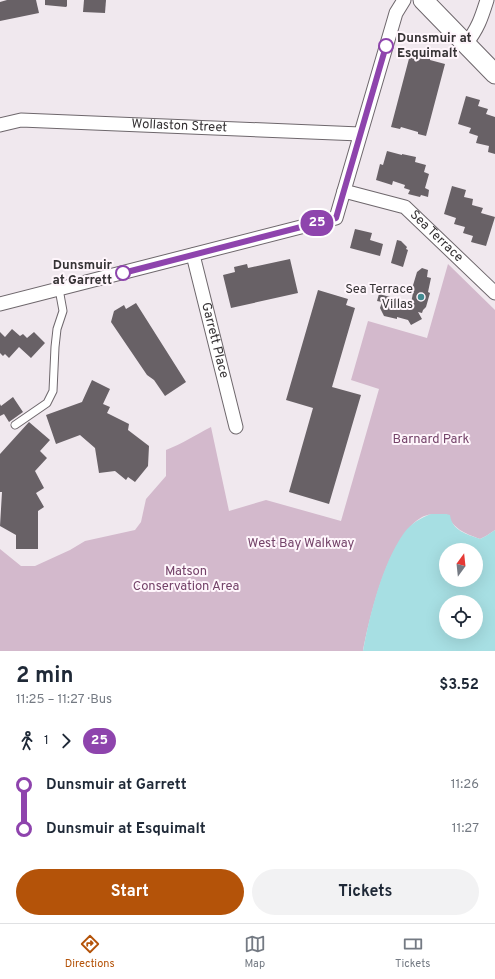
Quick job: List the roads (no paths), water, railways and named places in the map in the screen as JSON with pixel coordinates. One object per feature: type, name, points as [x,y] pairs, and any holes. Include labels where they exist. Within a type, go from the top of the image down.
[{"type":"main road","points":[[424,0],[495,74]]},
{"type":"street","points":[[0,304],[336,218],[396,13],[404,0]]},
{"type":"street","points":[[466,44],[480,23],[487,0]]},
{"type":"street","name":"Wollaston Street","points":[[0,125],[20,120],[360,134]]},
{"type":"street","name":"Sea Terrace","points":[[344,191],[405,207],[495,294]]},
{"type":"street","name":"Garrett Place","points":[[193,255],[236,427]]},
{"type":"lane","points":[[15,425],[47,403],[53,391],[55,341],[63,311],[59,289]]},
{"type":"water","points":[[431,514],[450,515],[451,520],[457,528],[480,539],[495,530],[495,651],[363,651],[373,606],[389,559],[404,533],[416,521]]},
{"type":"place","name":"Dunsmuir at Esquimalt","points":[[386,46]]},
{"type":"place","name":"Dunsmuir at Garrett","points":[[123,273]]},
{"type":"place","name":"Sea Terrace Villas","points":[[421,297]]},
{"type":"park label","name":"Barnard Park","points":[[431,440]]},
{"type":"park label","name":"West Bay Walkway","points":[[301,544]]},
{"type":"park label","name":"Matson Conservation Area","points":[[186,580]]}]
